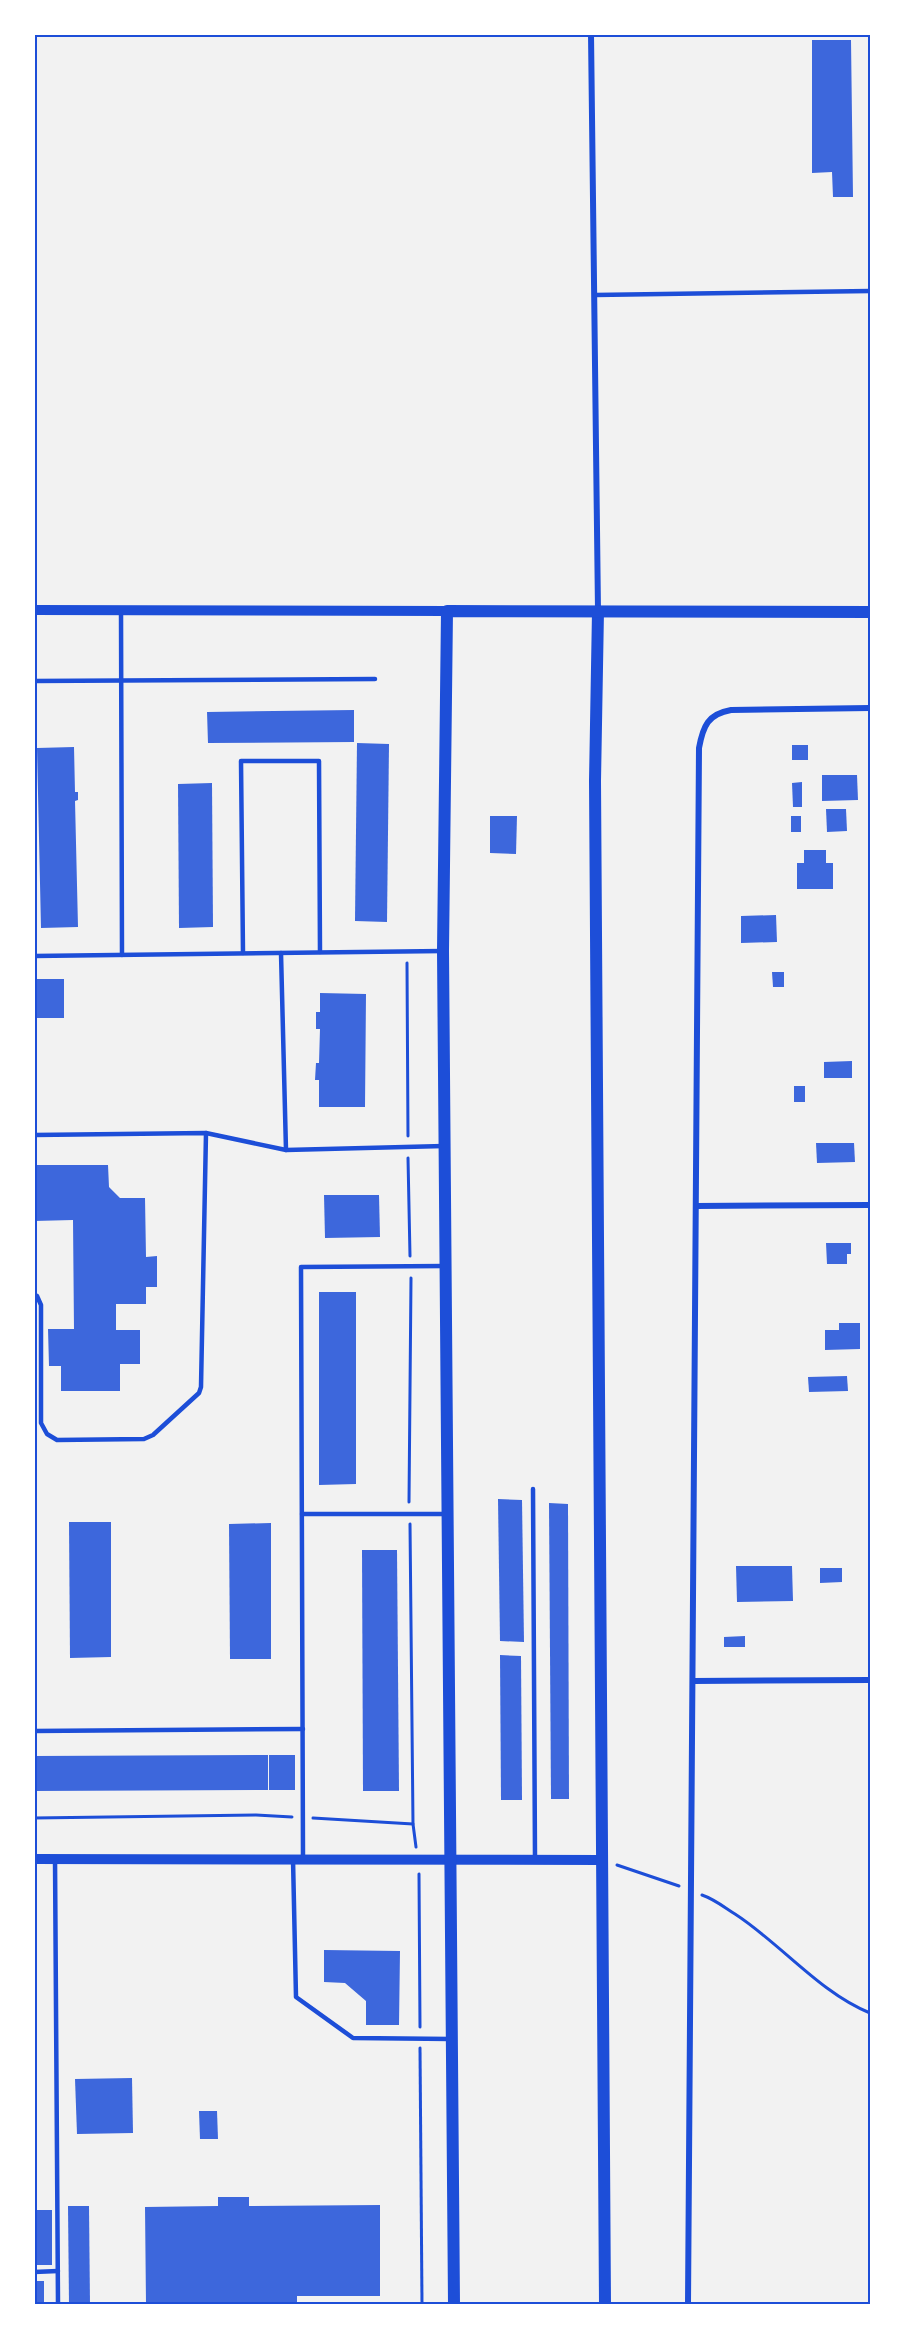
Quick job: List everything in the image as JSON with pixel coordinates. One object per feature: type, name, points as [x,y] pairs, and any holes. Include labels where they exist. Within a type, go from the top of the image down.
[{"type":"main road","points":[[454,2304],[443,951],[447,611],[870,612]]},
{"type":"main road","points":[[598,611],[595,781],[605,2304]]},
{"type":"street","points":[[591,34],[598,611]]},
{"type":"street","points":[[34,610],[447,611]]},
{"type":"street","points":[[688,2304],[701,737],[706,723],[718,712],[870,708]]},
{"type":"street","points":[[696,1206],[870,1205]]},
{"type":"street","points":[[693,1681],[870,1680]]},
{"type":"street","points":[[34,1859],[602,1860]]},
{"type":"lane","points":[[595,295],[870,291]]},
{"type":"lane","points":[[121,610],[122,955]]},
{"type":"lane","points":[[34,681],[375,679]]},
{"type":"lane","points":[[243,953],[241,761],[319,760],[320,952]]},
{"type":"lane","points":[[34,956],[443,951]]},
{"type":"lane","points":[[281,953],[286,1150]]},
{"type":"lane","points":[[34,1135],[206,1133],[286,1150],[445,1146]]},
{"type":"lane","points":[[34,1295],[40,1305],[41,1423],[47,1434],[57,1440],[144,1439],[153,1435],[198,1393],[201,1387],[206,1133]]},
{"type":"lane","points":[[445,1266],[301,1267],[303,1818],[298,1859],[296,1997],[354,2038],[452,2039]]},
{"type":"lane","points":[[533,1489],[535,1859]]},
{"type":"lane","points":[[302,1514],[447,1514]]},
{"type":"lane","points":[[34,1731],[303,1729]]},
{"type":"lane","points":[[55,1858],[58,2304]]},
{"type":"lane","points":[[34,2272],[57,2271]]},
{"type":"path","points":[[407,952],[413,1824],[418,1858],[422,2304]]},
{"type":"path","points":[[34,1818],[244,1815],[413,1824]]},
{"type":"path","points":[[602,1860],[688,1890]]},
{"type":"path","points":[[699,1893],[742,1918],[830,1990],[870,2013]]},
{"type":"building","points":[[812,40],[851,40],[853,197],[833,197],[832,172],[812,173]]},
{"type":"building","points":[[354,710],[354,742],[208,743],[207,712]]},
{"type":"building","points":[[357,743],[389,744],[387,922],[355,921]]},
{"type":"building","points":[[792,745],[808,745],[808,760],[792,760]]},
{"type":"building","points":[[74,747],[75,792],[78,792],[78,800],[75,801],[78,927],[41,928],[37,748]]},
{"type":"building","points":[[822,775],[857,775],[858,800],[822,801]]},
{"type":"building","points":[[802,782],[802,807],[793,807],[792,783]]},
{"type":"building","points":[[212,783],[213,927],[179,928],[178,784]]},
{"type":"building","points":[[826,809],[846,809],[847,831],[827,832]]},
{"type":"building","points":[[490,816],[517,816],[516,854],[490,853]]},
{"type":"building","points":[[791,816],[801,816],[801,832],[791,832]]},
{"type":"building","points":[[804,850],[826,850],[826,863],[833,863],[833,889],[797,889],[797,863],[804,863]]},
{"type":"building","points":[[776,915],[777,942],[741,943],[741,916]]},
{"type":"building","points":[[772,972],[784,972],[784,987],[773,987]]},
{"type":"building","points":[[34,979],[64,979],[64,1018],[34,1018]]},
{"type":"building","points":[[320,993],[366,994],[365,1107],[319,1107],[319,1080],[315,1080],[316,1063],[319,1063],[320,1029],[316,1029],[316,1012],[320,1012]]},
{"type":"building","points":[[852,1061],[852,1078],[824,1078],[824,1062]]},
{"type":"building","points":[[794,1086],[805,1086],[805,1102],[794,1102]]},
{"type":"building","points":[[816,1143],[854,1143],[855,1162],[817,1163]]},
{"type":"building","points":[[34,1165],[108,1165],[109,1187],[120,1198],[145,1198],[146,1257],[157,1256],[157,1287],[146,1287],[146,1304],[116,1304],[116,1330],[140,1330],[140,1364],[120,1364],[120,1391],[61,1391],[61,1366],[49,1366],[48,1329],[74,1329],[73,1220],[34,1221]]},
{"type":"building","points":[[324,1195],[379,1195],[380,1237],[325,1238]]},
{"type":"building","points":[[826,1243],[851,1243],[851,1254],[847,1254],[847,1264],[827,1264]]},
{"type":"building","points":[[319,1292],[356,1292],[356,1484],[319,1485]]},
{"type":"building","points":[[839,1323],[860,1323],[860,1349],[825,1350],[825,1330],[839,1330]]},
{"type":"building","points":[[847,1376],[848,1391],[809,1392],[808,1377]]},
{"type":"building","points":[[498,1499],[522,1500],[524,1642],[500,1641]]},
{"type":"building","points":[[549,1503],[568,1504],[569,1799],[551,1799]]},
{"type":"building","points":[[69,1522],[111,1522],[111,1657],[70,1658]]},
{"type":"building","points":[[271,1523],[271,1659],[230,1659],[229,1524]]},
{"type":"building","points":[[362,1550],[397,1550],[399,1791],[363,1791]]},
{"type":"building","points":[[736,1566],[792,1566],[793,1601],[737,1602]]},
{"type":"building","points":[[820,1568],[842,1568],[842,1582],[820,1583]]},
{"type":"building","points":[[745,1636],[745,1647],[724,1647],[724,1637]]},
{"type":"building","points":[[500,1655],[521,1656],[522,1800],[501,1800]]},
{"type":"building","points":[[268,1755],[268,1790],[34,1791],[34,1756]]},
{"type":"building","points":[[269,1755],[295,1755],[295,1790],[269,1790]]},
{"type":"building","points":[[324,1950],[400,1951],[399,2025],[366,2025],[366,2001],[345,1983],[324,1982]]},
{"type":"building","points":[[132,2078],[133,2133],[77,2134],[75,2079]]},
{"type":"building","points":[[199,2111],[217,2111],[218,2139],[200,2139]]},
{"type":"building","points":[[218,2197],[249,2197],[249,2206],[380,2205],[380,2296],[297,2296],[297,2304],[146,2304],[145,2207],[218,2206]]},
{"type":"building","points":[[68,2206],[89,2206],[90,2304],[69,2304]]},
{"type":"building","points":[[34,2210],[52,2210],[52,2265],[34,2265]]},
{"type":"building","points":[[34,2281],[44,2281],[44,2304],[34,2304]]}]
